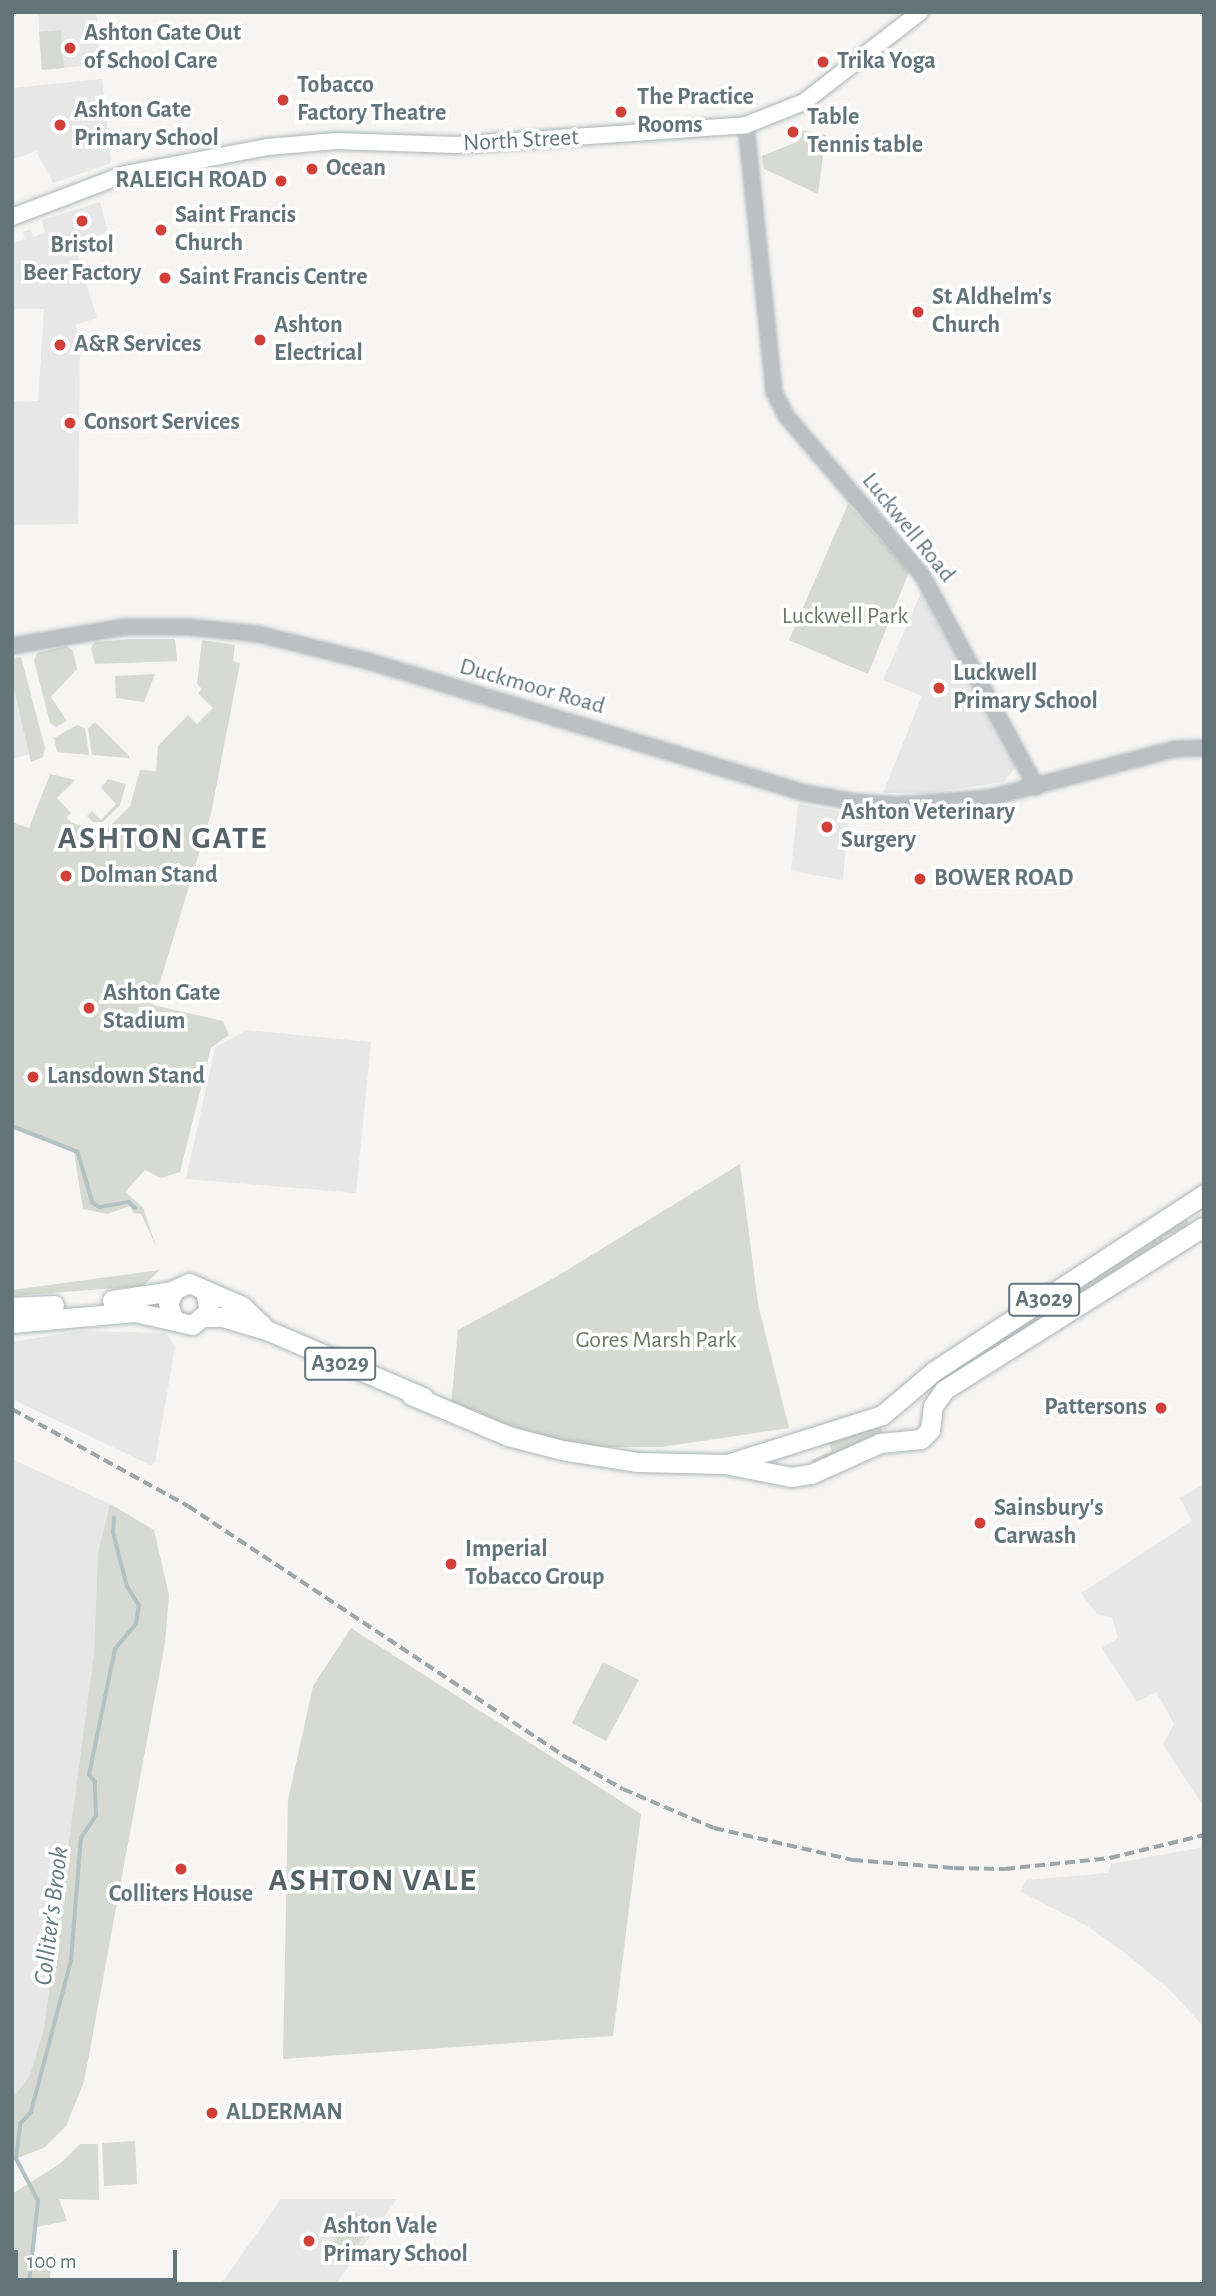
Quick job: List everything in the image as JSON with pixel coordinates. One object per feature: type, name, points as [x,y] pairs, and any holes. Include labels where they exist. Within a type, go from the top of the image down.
[{"type":"highway","name":"A3029","points":[[12,1323],[99,1313],[173,1317],[192,1325],[206,1317],[222,1317],[269,1331],[508,1436],[562,1450],[638,1462],[725,1464],[781,1473],[811,1474],[868,1447],[925,1437],[944,1390],[1203,1226],[1192,1217],[1198,1198]]},
{"type":"highway","name":"A3029","points":[[725,1464],[862,1424],[898,1405],[934,1371],[1198,1198]]},
{"type":"highway","name":"A3029","points":[[12,1307],[135,1298],[173,1291],[189,1283],[242,1306],[269,1331]]},
{"type":"highway","points":[[205,1290],[210,1304],[206,1317]]},
{"type":"highway","points":[[173,1291],[168,1304],[173,1317]]},
{"type":"highway","points":[[905,1441],[891,1428],[898,1405],[920,1401],[932,1415]]},
{"type":"highway","points":[[781,1473],[778,1457],[786,1448]]},
{"type":"main road","name":"North Street","points":[[12,217],[136,171],[268,147],[336,141],[456,145],[746,125],[803,102],[920,12]]},
{"type":"street","name":"Luckwell Road","points":[[746,125],[766,340],[777,399],[787,417],[922,575],[1036,787]]},
{"type":"street","name":"Duckmoor Road","points":[[12,646],[124,627],[229,630],[371,662],[824,797],[930,804],[1036,787]]},
{"type":"street","points":[[1036,787],[1174,749],[1204,748]]},
{"type":"shaded area","name":"Ashton Gate Out of School Care","points":[[38,12],[96,12],[101,64],[42,70]]},
{"type":"shaded area","name":"Ashton Gate Primary School","points":[[102,79],[111,163],[53,183],[36,151],[12,160],[12,88]]},
{"type":"shaded area","points":[[100,202],[108,232],[74,243],[97,318],[75,325],[80,339],[78,524],[12,525],[12,402],[38,401],[44,309],[12,309],[12,243],[25,239],[23,232],[31,229],[33,237],[45,233],[42,220]]},
{"type":"shaded area","name":"Luckwell Primary School","points":[[921,593],[1012,756],[1015,768],[1004,782],[926,793],[883,793],[922,696],[883,680]]},
{"type":"shaded area","points":[[12,680],[32,753],[12,759]]},
{"type":"shaded area","points":[[798,804],[849,813],[843,880],[791,871]]},
{"type":"shaded area","points":[[246,1030],[371,1042],[356,1193],[186,1179],[215,1048]]},
{"type":"shaded area","points":[[80,1331],[166,1333],[175,1347],[155,1463],[150,1465],[12,1399],[12,1342]]},
{"type":"shaded area","points":[[12,1459],[110,1504],[98,1553],[94,1653],[44,2028],[30,2075],[12,2099]]},
{"type":"shaded area","points":[[1204,1484],[1204,1807],[1163,1745],[1174,1724],[1164,1705],[1156,1692],[1137,1702],[1102,1648],[1118,1638],[1112,1617],[1097,1614],[1081,1593],[1192,1521],[1180,1498]]},
{"type":"shaded area","points":[[1204,1847],[1204,2027],[1169,1989],[1125,1953],[1087,1926],[1020,1891],[1026,1880],[1108,1873],[1111,1864]]},
{"type":"shaded area","name":"Ashton Vale Primary School","points":[[281,2199],[397,2199],[336,2284],[221,2284]]},
{"type":"green space","points":[[61,30],[64,68],[42,70],[39,32]]},
{"type":"green space","points":[[795,129],[826,135],[818,194],[764,169],[762,156],[799,141]]},
{"type":"green space","name":"Luckwell Park","points":[[848,504],[909,572],[868,674],[789,640]]},
{"type":"green space","points":[[175,639],[177,661],[95,664],[91,648],[95,642]]},
{"type":"green space","name":"Ashton Gate Stadium","points":[[202,640],[235,645],[233,661],[240,663],[211,814],[153,1005],[223,1021],[229,1035],[211,1048],[180,1172],[161,1178],[145,1170],[125,1192],[143,1207],[156,1246],[141,1214],[133,1213],[130,1206],[107,1214],[83,1209],[74,1152],[12,1129],[12,822],[29,828],[50,774],[75,780],[57,798],[71,813],[66,817],[72,823],[100,831],[109,827],[130,806],[140,770],[156,771],[158,746],[188,715],[197,724],[213,708],[198,693],[202,689],[197,684]]},
{"type":"green space","points":[[66,646],[73,651],[77,669],[51,697],[67,721],[56,727],[50,723],[34,660],[37,653]]},
{"type":"green space","points":[[21,657],[45,748],[43,757],[31,762],[12,680],[12,659]]},
{"type":"green space","points":[[155,674],[144,702],[116,698],[115,676]]},
{"type":"green space","points":[[95,722],[129,758],[92,755],[88,729]]},
{"type":"green space","points":[[77,725],[85,728],[89,755],[57,752],[54,738]]},
{"type":"green space","points":[[108,779],[126,784],[120,805],[103,822],[93,822],[87,816],[92,811],[101,820],[116,804],[101,788]]},
{"type":"green space","name":"Gores Marsh Park","points":[[740,1164],[758,1304],[789,1428],[662,1447],[598,1447],[540,1436],[451,1405],[458,1330],[554,1278]]},
{"type":"green space","points":[[1184,1216],[1190,1225],[1162,1238],[1164,1242],[986,1356],[980,1346]]},
{"type":"green space","points":[[160,1270],[143,1286],[12,1296],[12,1290]]},
{"type":"green space","points":[[880,1425],[883,1434],[815,1467],[812,1460],[832,1451],[828,1441]]},
{"type":"green space","points":[[110,1504],[154,1530],[169,1595],[165,1643],[84,2082],[66,2126],[44,2148],[12,2160],[12,2099],[30,2075],[44,2028],[94,1653],[98,1553]]},
{"type":"green space","points":[[351,1628],[641,1814],[613,2036],[283,2059],[288,1800],[313,1686]]},
{"type":"green space","points":[[603,1662],[639,1680],[606,1741],[572,1723]]},
{"type":"green space","points":[[135,2141],[137,2184],[104,2186],[102,2143]]},
{"type":"green space","points":[[80,2144],[98,2144],[99,2200],[59,2199],[67,2221],[36,2227],[30,2264],[51,2268],[49,2284],[12,2284],[12,2194],[61,2163]]},
{"type":"green space","points":[[355,2212],[372,2225],[350,2255],[333,2242]]},
{"type":"waterway","name":"Colliter's Brook","points":[[12,1126],[78,1152],[93,1203],[100,1207],[129,1202],[136,1208]]},
{"type":"waterway","name":"Colliter's Brook","points":[[29,2284],[38,2201],[16,2159],[20,2124],[31,2112],[71,1961],[81,1838],[96,1816],[95,1782],[89,1775],[115,1649],[136,1624],[139,1606],[127,1587],[113,1533],[114,1518]]},
{"type":"railway","points":[[12,1409],[188,1506],[568,1758],[623,1789],[714,1828],[853,1860],[1005,1869],[1110,1858],[1204,1835]]},
{"type":"place","name":"Ashton Gate Out of School Care","points":[[70,48]]},
{"type":"place","name":"Trika Yoga","points":[[823,62]]},
{"type":"place","name":"Tobacco Factory Theatre","points":[[283,100]]},
{"type":"place","name":"The Practice Rooms","points":[[621,112]]},
{"type":"place","name":"Ashton Gate Primary School","points":[[60,125]]},
{"type":"place","name":"Table Tennis table","points":[[793,132]]},
{"type":"place","name":"Ocean","points":[[312,169]]},
{"type":"place","name":"RALEIGH ROAD","points":[[281,181]]},
{"type":"place","name":"Bristol Beer Factory","points":[[82,221]]},
{"type":"place","name":"Saint Francis Church","points":[[161,230]]},
{"type":"place","name":"Saint Francis Centre","points":[[165,278]]},
{"type":"place","name":"St Aldhelm's Church","points":[[918,312]]},
{"type":"place","name":"Ashton Electrical","points":[[260,340]]},
{"type":"place","name":"A&R Services","points":[[60,345]]},
{"type":"place","name":"Consort Services","points":[[70,423]]},
{"type":"place","name":"Luckwell Primary School","points":[[939,688]]},
{"type":"place","name":"Ashton Veterinary Surgery","points":[[827,827]]},
{"type":"place","name":"Dolman Stand","points":[[66,876]]},
{"type":"place","name":"BOWER ROAD","points":[[920,879]]},
{"type":"place","name":"Ashton Gate Stadium","points":[[89,1008]]},
{"type":"place","name":"Lansdown Stand","points":[[33,1077]]},
{"type":"place","name":"Pattersons","points":[[1161,1408]]},
{"type":"place","name":"Sainsbury's Carwash","points":[[980,1523]]},
{"type":"place","name":"Imperial Tobacco Group","points":[[451,1564]]},
{"type":"place","name":"Colliters House","points":[[181,1869]]},
{"type":"place","name":"ALDERMAN","points":[[212,2113]]},
{"type":"place","name":"Ashton Vale Primary School","points":[[309,2241]]},
{"type":"district","name":"ASHTON GATE","points":[[163,838]]},
{"type":"district","name":"ASHTON VALE","points":[[373,1880]]}]
